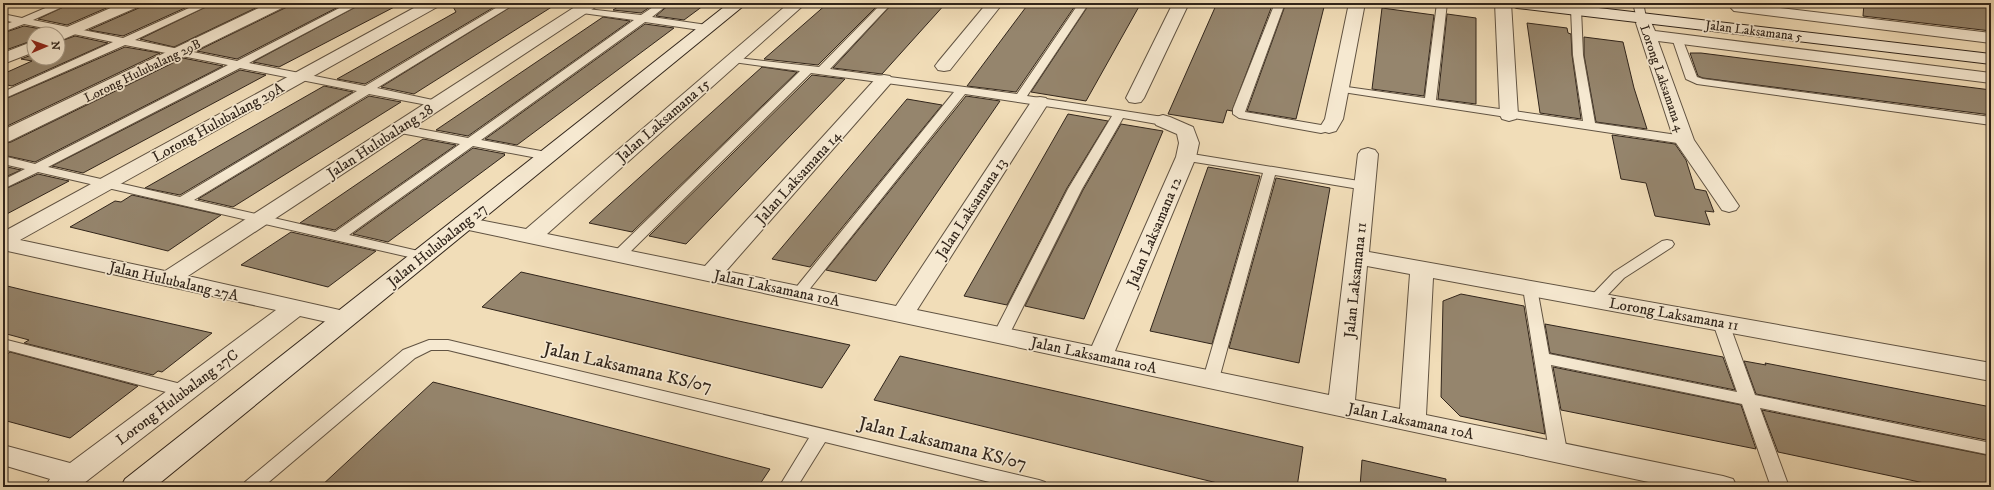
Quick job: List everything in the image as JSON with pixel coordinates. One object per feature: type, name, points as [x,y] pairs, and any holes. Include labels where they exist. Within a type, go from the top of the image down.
[{"type":"street","points":[[66,32],[135,3]]},
{"type":"street","name":"Lorong Hulubalang 29B","points":[[3,138],[281,3]]},
{"type":"street","name":"Lorong Hulubalang 29A","points":[[3,242],[434,3]]},
{"type":"street","name":"Jalan Hulubalang 27","points":[[135,487],[739,3]]},
{"type":"street","name":"Jalan Laksamana 15","points":[[530,237],[798,3]]},
{"type":"street","points":[[944,66],[995,3]]},
{"type":"street","points":[[1135,98],[1181,3]]},
{"type":"street","points":[[1329,127],[1334,119],[1357,3]]},
{"type":"street","points":[[1503,3],[1509,115]]},
{"type":"street","name":"Jalan Laksamana 5","points":[[1517,3],[1640,10],[1750,29],[1991,59]]},
{"type":"street","name":"Jalan Hulubalang 28","points":[[169,279],[587,6]]},
{"type":"street","points":[[1738,6],[1750,29]]},
{"type":"street","points":[[1738,6],[1991,38]]},
{"type":"street","name":"Lorong Laksamana 4","points":[[1640,10],[1684,140],[1729,206]]},
{"type":"street","name":"Jalan Laksamana 5","points":[[1648,35],[1991,78]]},
{"type":"street","points":[[3,59],[26,49]]},
{"type":"street","name":"Jalan Laksamana 14","points":[[711,274],[884,80]]},
{"type":"street","name":"Jalan Laksamana 13","points":[[902,315],[1030,100]]},
{"type":"street","name":"Jalan Laksamana 12","points":[[1100,356],[1186,157],[1190,143],[1186,130],[1163,121]]},
{"type":"street","name":"Jalan Laksamana 11","points":[[1341,406],[1368,154]]},
{"type":"street","name":"Jalan Laksamana 10A","points":[[464,223],[1558,451],[1723,487]]},
{"type":"street","name":"Jalan Hulubalang 27A","points":[[3,242],[345,318]]},
{"type":"street","name":"Lorong Laksamana 11","points":[[1357,257],[1991,372]]},
{"type":"street","points":[[1412,421],[1422,268]]},
{"type":"street","name":"Lorong Hulubalang 27C","points":[[66,481],[295,308]]},
{"type":"street","points":[[3,455],[66,481]]},
{"type":"lane","points":[[3,29],[66,3]]},
{"type":"lane","points":[[3,96],[125,42],[208,3]]},
{"type":"lane","points":[[3,185],[357,3]]},
{"type":"lane","points":[[182,201],[511,3]]},
{"type":"lane","points":[[337,237],[665,3]]},
{"type":"lane","points":[[821,72],[887,3]]},
{"type":"lane","points":[[1030,100],[1084,3]]},
{"type":"lane","points":[[1280,3],[1239,109],[1239,114],[1321,129],[1329,127]]},
{"type":"lane","points":[[1430,102],[1442,3]]},
{"type":"lane","points":[[1979,3],[1991,4]]},
{"type":"lane","points":[[587,6],[643,19],[708,28]]},
{"type":"lane","points":[[1568,6],[1590,126]]},
{"type":"lane","points":[[3,17],[40,26]]},
{"type":"lane","points":[[66,33],[180,52],[438,104]]},
{"type":"lane","points":[[1677,38],[1692,79],[1701,82],[1991,121]]},
{"type":"lane","points":[[733,59],[1030,100],[1163,121]]},
{"type":"lane","points":[[620,255],[808,70]]},
{"type":"lane","points":[[1340,89],[1684,140]]},
{"type":"lane","points":[[799,293],[961,91]]},
{"type":"lane","points":[[1001,335],[1075,189],[1120,114]]},
{"type":"lane","points":[[399,129],[548,156]]},
{"type":"lane","points":[[1186,157],[1365,186]]},
{"type":"lane","points":[[3,160],[422,256]]},
{"type":"lane","points":[[1211,379],[1270,170]]},
{"type":"lane","points":[[1595,300],[1619,276],[1667,244]]},
{"type":"lane","points":[[1530,288],[1558,451]]},
{"type":"lane","points":[[1722,323],[1780,487]]},
{"type":"lane","points":[[3,344],[185,391]]},
{"type":"lane","name":"Jalan Laksamana KS/07","points":[[251,487],[409,354],[429,345],[448,345],[1039,487]]},
{"type":"lane","points":[[1542,358],[1991,449]]},
{"type":"lane","points":[[788,487],[821,434]]},
{"type":"building","points":[[72,3],[118,3],[67,25],[38,19]]},
{"type":"building","points":[[144,3],[196,3],[123,36],[89,30],[141,7]]},
{"type":"building","points":[[214,3],[266,3],[174,47],[140,39]]},
{"type":"building","points":[[290,3],[346,3],[237,59],[197,51],[287,7]]},
{"type":"building","points":[[363,3],[402,3],[279,67],[253,62]]},
{"type":"building","points":[[451,3],[501,3],[365,84],[337,79],[456,12]]},
{"type":"building","points":[[517,3],[558,3],[414,94],[381,87]]},
{"type":"building","points":[[624,3],[656,3],[641,13],[613,10]]},
{"type":"building","points":[[671,3],[707,3],[684,20],[656,16]]},
{"type":"building","points":[[828,3],[880,3],[818,65],[764,59]]},
{"type":"building","points":[[893,3],[946,3],[882,74],[833,68]]},
{"type":"building","points":[[1029,3],[1077,3],[1016,92],[967,86]]},
{"type":"building","points":[[1090,3],[1141,3],[1086,101],[1031,92]]},
{"type":"building","points":[[1217,3],[1273,3],[1232,111],[1227,110],[1223,123],[1168,114]]},
{"type":"building","points":[[1286,3],[1325,3],[1296,119],[1247,111]]},
{"type":"building","points":[[1864,3],[1973,3],[1979,7],[1991,8],[1991,31],[1863,16]]},
{"type":"building","points":[[1382,8],[1434,15],[1424,96],[1372,89]]},
{"type":"building","points":[[1447,14],[1476,18],[1476,104],[1438,99]]},
{"type":"building","points":[[603,17],[630,21],[468,136],[436,130]]},
{"type":"building","points":[[1527,23],[1567,28],[1568,33],[1571,34],[1572,55],[1581,119],[1540,113]]},
{"type":"building","points":[[645,24],[674,28],[517,145],[485,139]]},
{"type":"building","points":[[26,26],[26,43],[3,51],[3,33]]},
{"type":"building","points":[[75,36],[108,43],[66,62],[66,39]]},
{"type":"building","points":[[1584,37],[1623,42],[1634,88],[1647,129],[1596,122],[1584,55]]},
{"type":"building","points":[[125,47],[160,53],[3,128],[3,100]]},
{"type":"building","points":[[1690,53],[1701,53],[1991,90],[1991,115],[1703,78],[1698,76]]},
{"type":"building","points":[[183,58],[223,66],[35,162],[3,155],[3,144],[11,142]]},
{"type":"building","points":[[26,64],[26,66],[57,66],[12,86],[3,84],[3,74]]},
{"type":"building","points":[[762,67],[797,72],[632,232],[589,223]]},
{"type":"building","points":[[240,70],[266,75],[83,173],[52,166]]},
{"type":"building","points":[[812,75],[845,79],[686,244],[649,236]]},
{"type":"building","points":[[324,86],[353,92],[180,195],[145,188]]},
{"type":"building","points":[[369,96],[401,102],[233,207],[198,199]]},
{"type":"building","points":[[966,96],[1000,101],[876,281],[826,270]]},
{"type":"building","points":[[907,99],[942,105],[810,267],[772,259]]},
{"type":"building","points":[[1068,114],[1108,121],[1067,188],[1007,305],[964,296]]},
{"type":"building","points":[[1121,124],[1163,131],[1084,319],[1025,306],[1083,190]]},
{"type":"building","points":[[1612,135],[1675,144],[1686,160],[1695,189],[1706,191],[1714,212],[1705,211],[1710,225],[1655,216],[1646,183],[1621,179]]},
{"type":"building","points":[[423,139],[456,145],[335,230],[300,223]]},
{"type":"building","points":[[473,148],[505,155],[388,242],[353,234]]},
{"type":"building","points":[[3,166],[21,170],[3,178]]},
{"type":"building","points":[[1208,167],[1260,176],[1212,344],[1150,331]]},
{"type":"building","points":[[38,174],[69,181],[3,216],[3,190]]},
{"type":"building","points":[[1276,178],[1330,188],[1299,363],[1229,348]]},
{"type":"building","points":[[132,195],[221,215],[168,251],[70,227],[115,201],[121,202]]},
{"type":"building","points":[[291,232],[376,251],[328,287],[241,265]]},
{"type":"building","points":[[521,272],[850,345],[822,388],[482,307]]},
{"type":"building","points":[[3,285],[212,333],[162,372],[158,371],[153,375],[24,343],[29,340],[3,333]]},
{"type":"building","points":[[1461,294],[1524,306],[1545,434],[1460,416],[1441,397],[1443,301]]},
{"type":"building","points":[[1545,324],[1723,357],[1735,390],[1550,353]]},
{"type":"building","points":[[10,352],[138,386],[70,438],[3,420],[3,357]]},
{"type":"building","points":[[900,356],[1303,447],[1297,487],[1234,487],[874,400]]},
{"type":"building","points":[[1744,361],[1766,365],[1765,363],[1991,407],[1991,441],[1756,394]]},
{"type":"building","points":[[1553,367],[1741,405],[1756,449],[1561,410]]},
{"type":"building","points":[[433,382],[770,469],[758,487],[320,487]]},
{"type":"building","points":[[1762,410],[1991,456],[1991,487],[1943,487],[1778,452]]},
{"type":"building","points":[[1362,460],[1446,479],[1445,487],[1360,487]]}]
